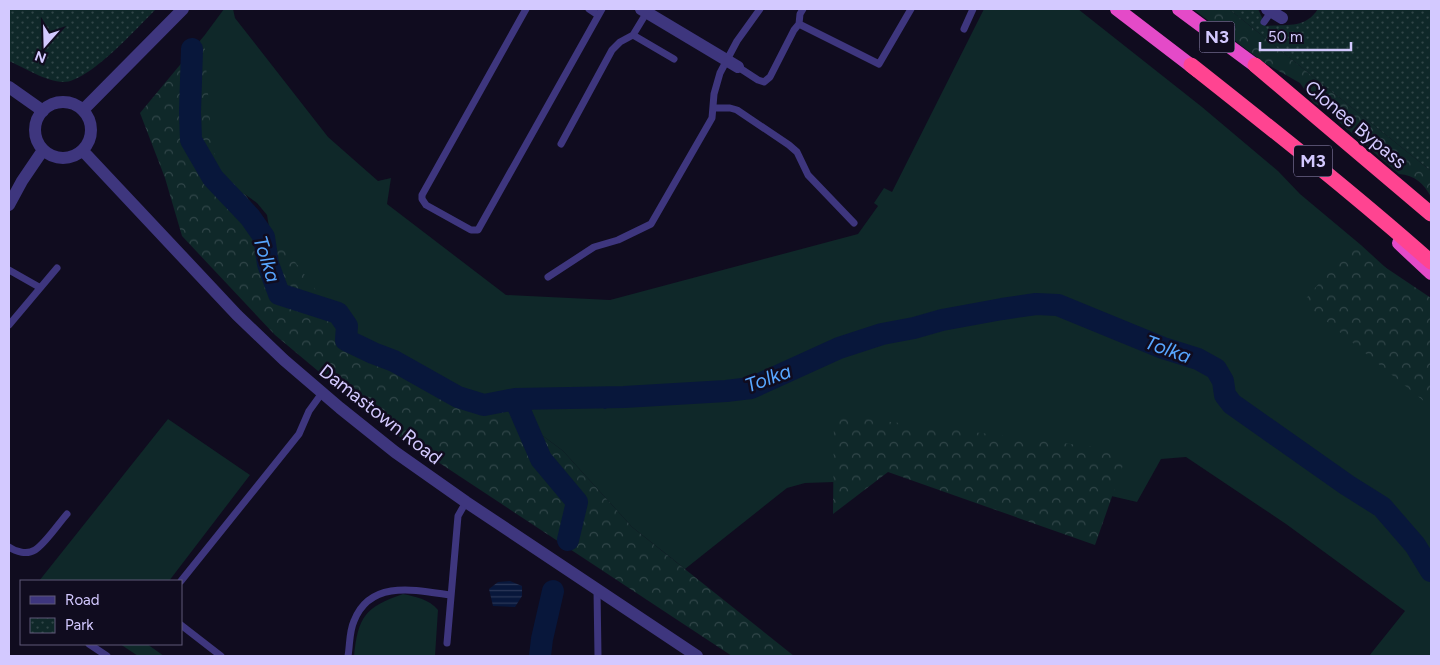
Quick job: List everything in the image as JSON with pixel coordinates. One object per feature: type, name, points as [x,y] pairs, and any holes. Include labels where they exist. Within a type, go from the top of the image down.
[{"type":"highway","name":"N3","points":[[1117,9],[1190,64]]},
{"type":"highway","name":"N3","points":[[1179,9],[1255,65]]},
{"type":"highway","name":"M3","points":[[1190,64],[1280,134],[1431,262]]},
{"type":"highway","points":[[1190,64],[1375,222],[1431,273]]},
{"type":"highway","points":[[1255,65],[1318,110],[1431,204]]},
{"type":"highway","name":"Clonee Bypass","points":[[1255,65],[1431,214]]},
{"type":"street","points":[[83,110],[184,9]]},
{"type":"street","points":[[644,11],[738,66]]},
{"type":"street","points":[[9,87],[43,111]]},
{"type":"street","points":[[59,102],[70,102],[83,110],[90,120],[92,130],[90,140],[82,152],[67,159],[56,158],[43,150],[38,144],[35,132],[36,121],[43,111],[59,102]]},
{"type":"street","points":[[9,205],[22,181],[43,150]]},
{"type":"street","name":"Damastown Road","points":[[82,152],[237,315],[322,392],[395,452],[466,502],[696,656]]},
{"type":"lane","points":[[526,9],[422,195],[426,205],[471,230],[478,230],[600,12],[589,9]]},
{"type":"lane","points":[[548,277],[594,248],[618,240],[651,224],[712,118],[714,94],[726,59],[760,9]]},
{"type":"lane","points":[[738,66],[758,80],[764,82],[770,77],[794,30],[800,24],[800,14],[804,9]]},
{"type":"lane","points":[[800,24],[879,64],[910,9]]},
{"type":"lane","points":[[964,29],[973,9]]},
{"type":"lane","points":[[561,144],[612,50],[620,42],[633,35],[644,11]]},
{"type":"lane","points":[[633,35],[674,59]]},
{"type":"lane","points":[[713,108],[737,110],[789,145],[801,158],[808,175],[854,223]]},
{"type":"lane","points":[[9,325],[56,268]]},
{"type":"lane","points":[[9,270],[39,287]]},
{"type":"lane","points":[[182,580],[299,434],[309,410],[322,392]]},
{"type":"lane","points":[[447,643],[458,516],[466,502]]},
{"type":"lane","points":[[9,547],[24,553],[34,550],[67,514]]},
{"type":"lane","points":[[348,656],[354,621],[365,605],[378,595],[405,589],[450,594]]},
{"type":"lane","points":[[597,590],[598,656]]},
{"type":"lane","points":[[182,626],[221,656]]},
{"type":"lane","points":[[90,645],[107,656]]},
{"type":"green space","points":[[9,9],[156,9],[99,64],[86,74],[63,82],[43,77],[9,61]]},
{"type":"green space","points":[[224,9],[233,9],[235,18],[328,137],[378,181],[391,178],[387,204],[506,295],[610,300],[858,234],[878,206],[874,203],[884,188],[892,192],[984,9],[1078,9],[1202,107],[1278,171],[1300,194],[1361,245],[1431,309],[1431,563],[1396,512],[1244,409],[1230,394],[1224,377],[1212,362],[1184,350],[1147,339],[1065,301],[1039,300],[969,309],[855,339],[811,354],[772,375],[748,385],[709,389],[477,400],[458,394],[391,357],[348,338],[275,263],[267,215],[257,203],[239,190],[220,169],[199,125],[204,36]]},
{"type":"green space","points":[[1193,9],[1229,9],[1431,171],[1431,197],[1418,181],[1410,176],[1399,174],[1339,122],[1332,112],[1314,103],[1300,83],[1263,62]]},
{"type":"green space","points":[[1229,9],[1258,9],[1266,26],[1301,23],[1318,9],[1431,9],[1431,171]]},
{"type":"green space","points":[[204,36],[212,150],[336,317],[463,408],[512,406],[531,427],[563,451],[632,527],[794,656],[732,656],[385,427],[275,335],[182,236],[165,178],[140,113]]},
{"type":"green space","points":[[1352,245],[1431,298],[1431,407],[1303,302]]},
{"type":"green space","points":[[1041,310],[1063,311],[1150,353],[1193,360],[1204,366],[1213,376],[1215,393],[1239,418],[1290,451],[1320,478],[1375,515],[1403,543],[1431,583],[1431,656],[1369,656],[1405,611],[1286,524],[1186,457],[1161,459],[1137,502],[951,459],[835,482],[805,483],[787,488],[685,569],[632,527],[563,451],[531,427],[513,406],[533,409],[600,407],[703,401],[759,394],[822,361],[942,327]]},
{"type":"green space","points":[[834,415],[1128,451],[1095,545],[888,472],[833,514]]},
{"type":"green space","points":[[168,419],[250,475],[170,580],[40,580]]},
{"type":"green space","points":[[403,594],[426,601],[438,610],[435,656],[354,656],[358,632],[366,615],[380,604]]},
{"type":"green space","points":[[122,645],[148,645],[164,656],[138,656]]},
{"type":"water","points":[[510,581],[522,586],[522,596],[515,607],[493,606],[489,589],[498,582]]},
{"type":"waterway","name":"Tolka","points":[[192,49],[191,140],[213,178],[250,217],[264,237],[268,264],[279,294],[338,313],[347,326],[346,340],[394,361],[458,397],[484,405],[515,399],[624,397],[751,388],[839,348],[882,334],[1002,309],[1036,304],[1058,305],[1163,348],[1198,359],[1216,369],[1223,381],[1225,395],[1232,404],[1347,485],[1382,507],[1415,545],[1431,571]]},
{"type":"waterway","points":[[604,397],[605,407]]},
{"type":"waterway","points":[[515,399],[541,459],[577,502],[568,540]]},
{"type":"waterway","points":[[540,656],[553,591]]}]
